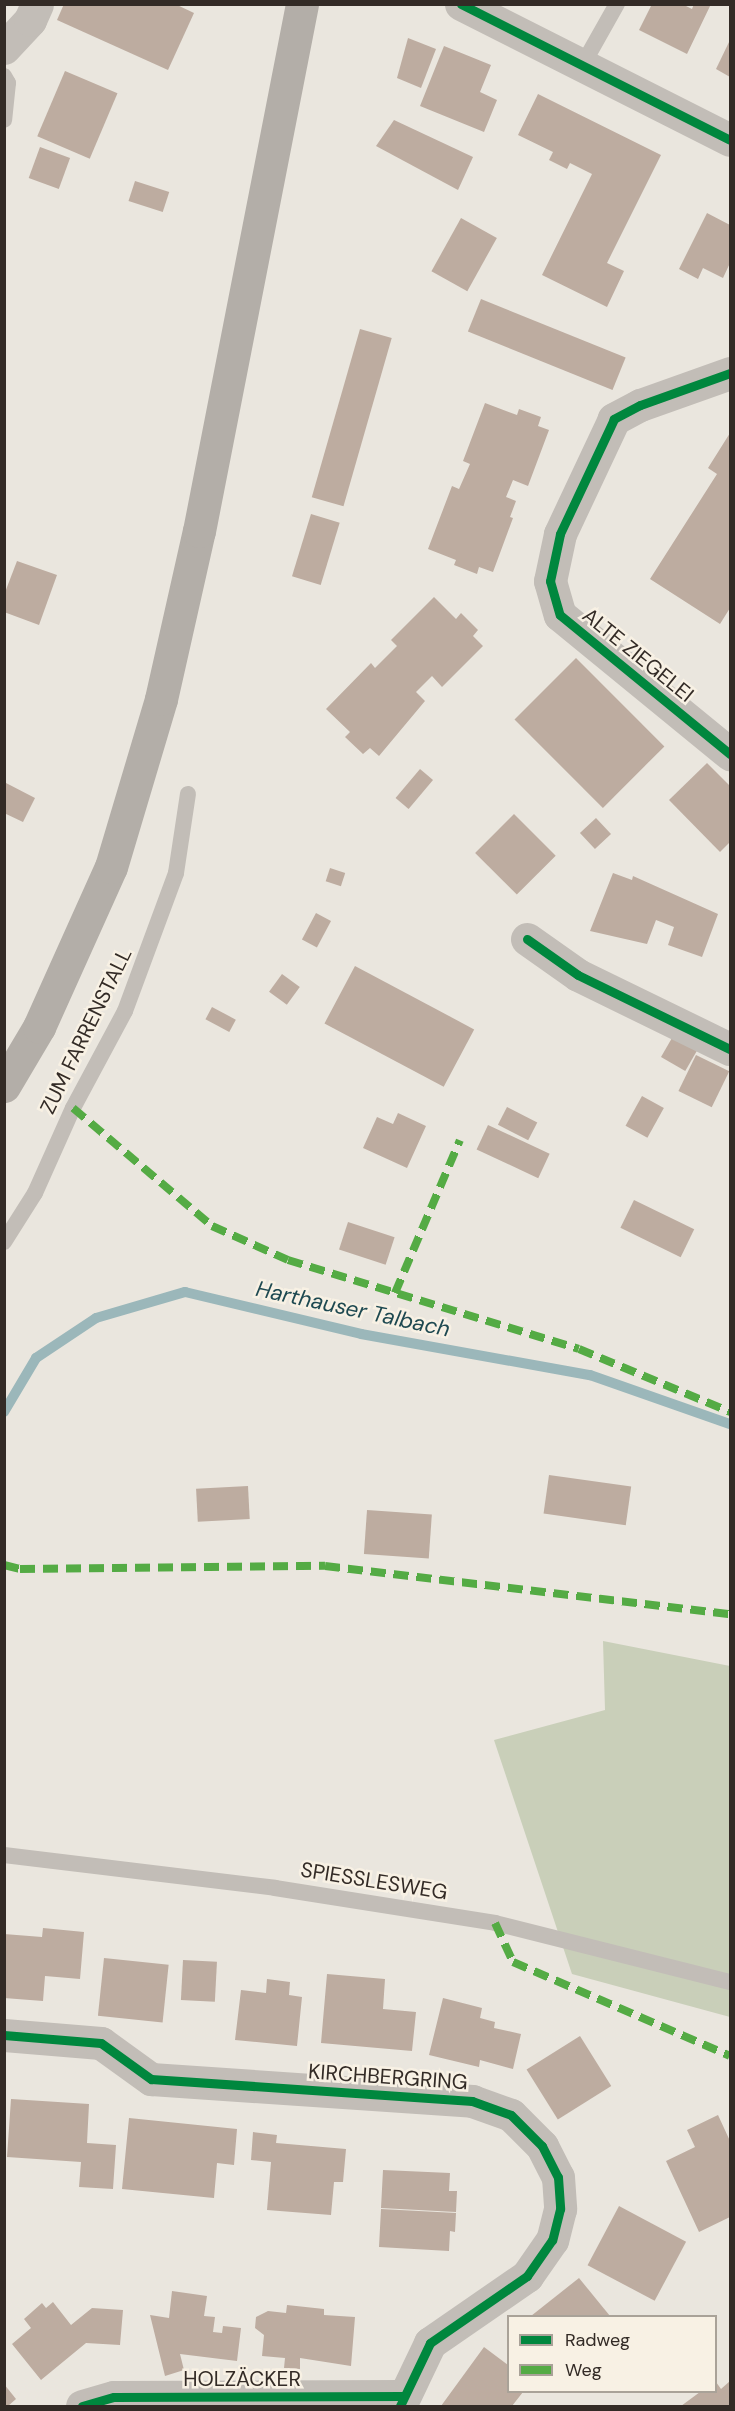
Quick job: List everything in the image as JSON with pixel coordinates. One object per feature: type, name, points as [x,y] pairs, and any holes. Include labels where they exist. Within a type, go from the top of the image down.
[{"type":"main road","points":[[4,1086],[39,1027],[111,867],[161,699],[201,520],[302,4]]},
{"type":"street","points":[[4,48],[30,20],[37,4]]},
{"type":"street","points":[[465,6],[730,140]]},
{"type":"street","name":"ALTE ZIEGELEI","points":[[730,373],[640,405],[614,419],[560,534],[550,581],[560,615],[730,754]]},
{"type":"street","points":[[528,939],[578,975],[730,1049]]},
{"type":"street","name":"KIRCHBERGRING","points":[[4,2035],[101,2043],[151,2079],[472,2101],[511,2115],[542,2146],[558,2177],[560,2209],[552,2240],[527,2276],[430,2343],[402,2401]]},
{"type":"street","name":"HOLZÄCKER","points":[[82,2406],[114,2397],[402,2401]]},
{"type":"lane","points":[[582,66],[617,4]]},
{"type":"lane","points":[[4,76],[8,83],[4,120]]},
{"type":"lane","name":"ZUM FARRENSTALL","points":[[4,1242],[35,1193],[73,1108],[125,1011],[176,873],[189,794]]},
{"type":"lane","name":"SPIESSLESWEG","points":[[4,1856],[275,1888],[495,1923],[730,1982]]},
{"type":"green space","points":[[603,1641],[730,1666],[730,2017],[572,1974],[494,1740],[605,1710]]},
{"type":"building","points":[[64,4],[175,4],[194,13],[168,70],[57,20]]},
{"type":"building","points":[[652,4],[682,4],[692,9],[694,4],[711,4],[687,54],[639,30]]},
{"type":"building","points":[[408,38],[436,49],[421,88],[397,78]]},
{"type":"building","points":[[730,40],[730,77],[716,69]]},
{"type":"building","points":[[444,46],[491,65],[480,92],[497,100],[484,132],[420,106]]},
{"type":"building","points":[[65,71],[117,93],[90,159],[37,136]]},
{"type":"building","points":[[538,94],[661,155],[607,263],[624,271],[607,307],[542,275],[592,174],[570,163],[567,169],[549,160],[553,152],[518,135]]},
{"type":"building","points":[[394,120],[473,157],[458,190],[376,146]]},
{"type":"building","points":[[40,147],[70,158],[59,189],[29,178]]},
{"type":"building","points":[[135,181],[169,192],[163,212],[129,201]]},
{"type":"building","points":[[707,213],[730,225],[730,263],[723,278],[703,268],[698,279],[679,269]]},
{"type":"building","points":[[461,218],[497,238],[467,291],[431,271]]},
{"type":"building","points":[[481,299],[626,357],[613,390],[468,331]]},
{"type":"building","points":[[360,329],[392,338],[343,506],[312,497]]},
{"type":"building","points":[[485,403],[517,415],[519,409],[541,417],[538,426],[549,430],[528,486],[513,480],[506,497],[516,501],[510,517],[513,518],[493,572],[479,567],[477,574],[454,565],[456,560],[428,549],[452,486],[459,489],[470,464],[463,461]]},
{"type":"building","points":[[730,433],[730,608],[720,624],[650,579],[717,474],[708,468]]},
{"type":"building","points":[[311,514],[340,523],[321,585],[292,576]]},
{"type":"building","points":[[17,561],[57,575],[39,625],[4,612],[4,595]]},
{"type":"building","points":[[434,597],[456,619],[461,613],[478,630],[473,636],[483,646],[442,687],[432,676],[416,692],[425,701],[379,756],[370,748],[363,754],[345,737],[350,732],[326,709],[371,663],[375,668],[397,646],[391,640]]},
{"type":"building","points":[[576,658],[664,746],[603,808],[514,720]]},
{"type":"building","points":[[707,763],[730,786],[730,842],[720,852],[669,800]]},
{"type":"building","points":[[420,769],[433,780],[409,809],[396,798]]},
{"type":"building","points":[[6,783],[35,798],[23,822],[4,813]]},
{"type":"building","points":[[514,814],[556,856],[517,895],[475,853]]},
{"type":"building","points":[[596,818],[611,834],[595,849],[580,833]]},
{"type":"building","points":[[330,868],[345,873],[341,886],[326,881]]},
{"type":"building","points":[[613,873],[632,880],[633,876],[718,914],[702,957],[668,945],[674,927],[656,920],[647,944],[590,931]]},
{"type":"building","points":[[316,913],[331,921],[317,947],[302,939]]},
{"type":"building","points":[[355,966],[474,1029],[444,1087],[324,1023]]},
{"type":"building","points":[[282,974],[300,987],[287,1005],[269,992]]},
{"type":"building","points":[[212,1007],[236,1020],[229,1032],[205,1019]]},
{"type":"building","points":[[676,1031],[700,1045],[685,1071],[661,1057]]},
{"type":"building","points":[[696,1055],[729,1071],[712,1107],[678,1091]]},
{"type":"building","points":[[642,1096],[664,1108],[647,1138],[626,1126]]},
{"type":"building","points":[[507,1107],[537,1122],[528,1140],[498,1125]]},
{"type":"building","points":[[398,1113],[426,1126],[407,1168],[363,1148],[377,1117],[393,1124]]},
{"type":"building","points":[[488,1125],[550,1154],[538,1178],[477,1149]]},
{"type":"building","points":[[634,1200],[694,1229],[681,1257],[620,1228]]},
{"type":"building","points":[[348,1222],[395,1237],[386,1265],[339,1250]]},
{"type":"building","points":[[549,1475],[631,1487],[626,1525],[544,1514]]},
{"type":"building","points":[[248,1486],[250,1519],[198,1522],[196,1489]]},
{"type":"building","points":[[367,1510],[432,1515],[429,1558],[364,1554]]},
{"type":"building","points":[[43,1928],[84,1932],[80,1979],[45,1976],[43,2001],[4,1998],[4,1934],[42,1937]]},
{"type":"building","points":[[104,1958],[169,1965],[163,2022],[98,2016]]},
{"type":"building","points":[[183,1960],[217,1962],[215,2002],[181,2000]]},
{"type":"building","points":[[327,1974],[385,1979],[383,2009],[416,2012],[412,2051],[321,2043]]},
{"type":"building","points":[[267,1979],[290,1982],[289,1995],[302,1997],[297,2046],[235,2040],[241,1990],[266,1993]]},
{"type":"building","points":[[443,1998],[482,2008],[480,2018],[495,2022],[494,2028],[521,2034],[513,2069],[480,2060],[479,2067],[429,2055]]},
{"type":"building","points":[[580,2036],[611,2086],[558,2119],[527,2069]]},
{"type":"building","points":[[11,2099],[89,2104],[87,2143],[116,2145],[113,2189],[79,2187],[81,2162],[7,2157]]},
{"type":"building","points":[[718,2115],[730,2141],[730,2217],[699,2232],[666,2161],[695,2147],[687,2130]]},
{"type":"building","points":[[129,2118],[237,2129],[234,2165],[217,2163],[214,2198],[122,2189]]},
{"type":"building","points":[[253,2132],[277,2135],[276,2143],[346,2149],[343,2182],[334,2182],[331,2215],[267,2210],[271,2162],[251,2160]]},
{"type":"building","points":[[383,2170],[450,2173],[449,2191],[457,2191],[456,2212],[381,2208]]},
{"type":"building","points":[[619,2206],[686,2242],[655,2301],[588,2265]]},
{"type":"building","points":[[381,2209],[456,2213],[455,2232],[450,2231],[449,2251],[379,2247]]},
{"type":"building","points":[[579,2278],[609,2315],[532,2315]]},
{"type":"building","points":[[172,2291],[207,2296],[204,2316],[215,2317],[213,2332],[222,2333],[223,2326],[241,2328],[237,2361],[180,2354],[184,2370],[165,2376],[150,2315],[169,2318]]},
{"type":"building","points":[[53,2302],[71,2325],[92,2308],[123,2310],[120,2345],[86,2343],[41,2380],[12,2344],[31,2328],[24,2319],[42,2303],[46,2308]]},
{"type":"building","points":[[287,2305],[324,2309],[324,2315],[355,2317],[351,2366],[300,2358],[300,2369],[284,2368],[285,2358],[262,2356],[264,2335],[255,2328],[256,2317],[268,2311],[286,2313]]},
{"type":"building","points":[[484,2347],[507,2364],[507,2393],[522,2393],[512,2406],[441,2406]]},
{"type":"building","points":[[730,2381],[730,2406],[681,2406],[699,2393],[717,2393],[717,2383],[721,2389]]},
{"type":"building","points":[[4,2384],[16,2399],[8,2406],[4,2406]]},
{"type":"waterway","name":"Harthauser Talbach","points":[[4,1412],[36,1358],[96,1318],[185,1292],[361,1334],[590,1375],[730,1424]]},
{"type":"marked path","points":[[73,1108],[212,1226],[288,1260],[579,1349],[730,1412]]},
{"type":"marked path","points":[[395,1293],[460,1140]]},
{"type":"marked path","points":[[4,1565],[20,1569],[325,1566],[730,1614]]},
{"type":"marked path","points":[[495,1923],[513,1962],[730,2056]]},
{"type":"cycle path","points":[[461,4],[730,140]]},
{"type":"cycle path","points":[[730,373],[640,405],[614,419],[560,534],[550,581],[560,615],[730,754]]},
{"type":"cycle path","points":[[527,939],[578,975],[730,1049]]},
{"type":"cycle path","points":[[4,2035],[101,2043],[151,2079],[472,2101],[511,2115],[542,2146],[558,2177],[560,2209],[552,2240],[527,2276],[430,2343],[400,2406]]},
{"type":"cycle path","points":[[82,2406],[114,2397],[403,2396]]}]
